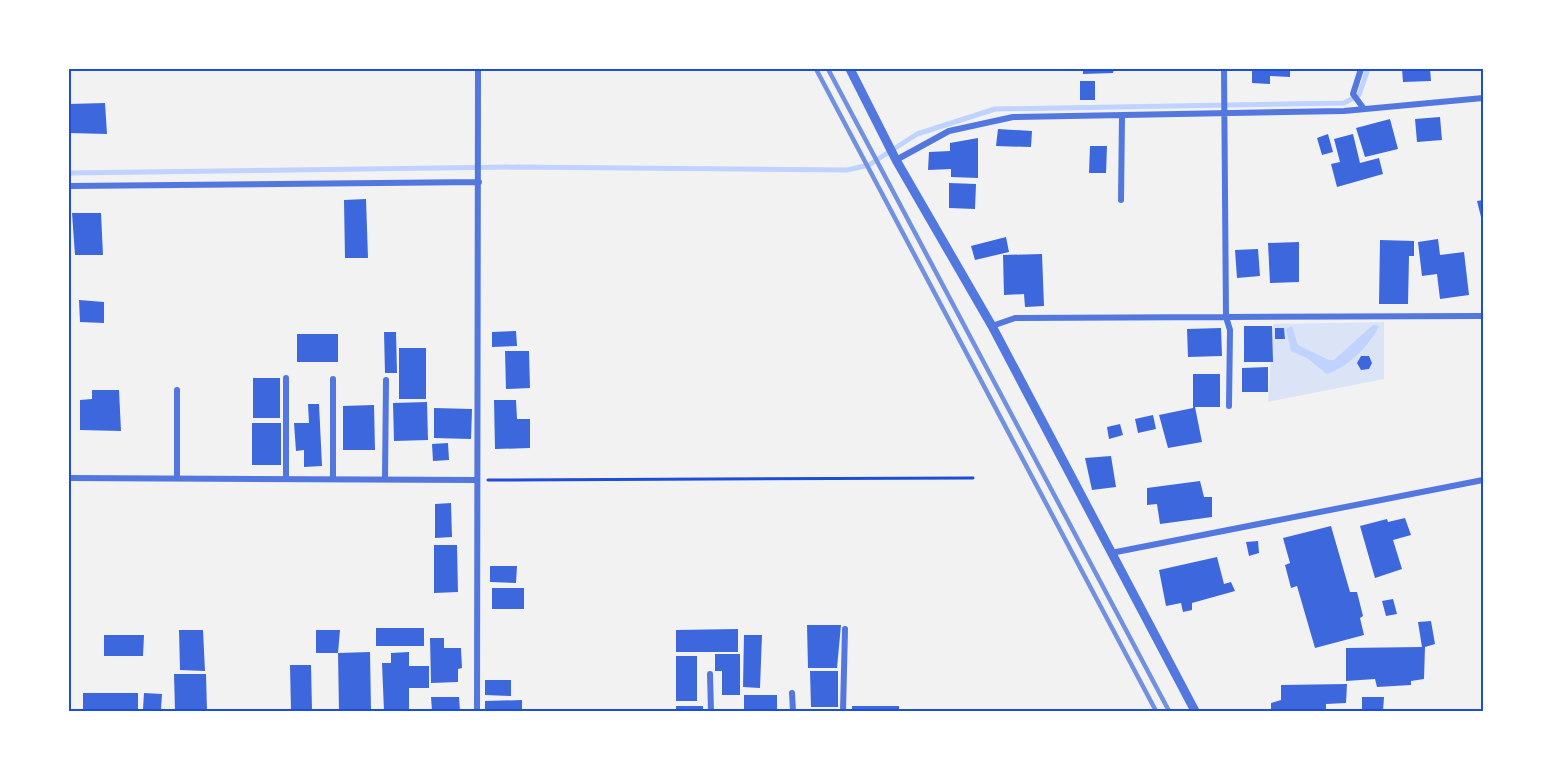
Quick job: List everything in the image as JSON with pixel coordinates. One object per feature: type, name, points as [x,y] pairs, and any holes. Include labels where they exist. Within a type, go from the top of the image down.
[{"type":"street","points":[[477,711],[478,69]]},
{"type":"street","points":[[850,69],[896,160],[992,326],[1195,711]]},
{"type":"street","points":[[1224,69],[1226,317],[1230,330],[1229,406]]},
{"type":"street","points":[[1360,69],[1353,94],[1364,109]]},
{"type":"street","points":[[896,160],[949,130],[1013,117],[1225,114],[1364,109],[1483,98]]},
{"type":"street","points":[[1121,200],[1122,116]]},
{"type":"street","points":[[69,186],[479,182]]},
{"type":"street","points":[[992,326],[1015,318],[1483,316]]},
{"type":"street","points":[[286,378],[286,479]]},
{"type":"street","points":[[333,379],[333,479]]},
{"type":"street","points":[[385,479],[386,380]]},
{"type":"street","points":[[177,390],[177,478]]},
{"type":"street","points":[[69,478],[477,480]]},
{"type":"street","points":[[1111,554],[1483,480]]},
{"type":"street","points":[[843,711],[845,629]]},
{"type":"street","points":[[710,674],[711,711]]},
{"type":"street","points":[[792,693],[793,711]]},
{"type":"path","points":[[477,480],[973,478]]},
{"type":"shaded area","points":[[1384,322],[1384,379],[1268,402],[1273,324]]},
{"type":"water","points":[[1373,325],[1379,326],[1364,348],[1342,367],[1327,374],[1307,358],[1291,351],[1286,329],[1292,326],[1298,345],[1329,360],[1334,360]]},
{"type":"building","points":[[1083,69],[1114,69],[1113,73],[1083,74]]},
{"type":"building","points":[[1252,69],[1290,69],[1290,77],[1270,76],[1270,84],[1252,83]]},
{"type":"building","points":[[1402,69],[1430,69],[1431,81],[1403,82]]},
{"type":"building","points":[[1080,81],[1095,81],[1095,100],[1080,100]]},
{"type":"building","points":[[105,103],[107,134],[69,133],[69,104]]},
{"type":"building","points":[[1440,117],[1442,140],[1417,142],[1415,119]]},
{"type":"building","points":[[1390,119],[1398,149],[1365,157],[1356,128]]},
{"type":"building","points":[[998,129],[1032,131],[1031,147],[996,146]]},
{"type":"building","points":[[1328,134],[1333,152],[1322,155],[1317,138]]},
{"type":"building","points":[[1353,134],[1360,163],[1379,158],[1383,174],[1337,187],[1331,164],[1340,162],[1334,139]]},
{"type":"building","points":[[978,138],[978,178],[951,177],[951,169],[928,170],[929,152],[950,151],[950,143]]},
{"type":"building","points":[[1090,146],[1107,146],[1106,173],[1089,173]]},
{"type":"building","points":[[949,183],[976,184],[975,209],[949,208]]},
{"type":"building","points":[[366,199],[368,258],[345,258],[344,200]]},
{"type":"building","points":[[1483,200],[1483,217],[1481,217],[1477,201]]},
{"type":"building","points":[[72,213],[101,213],[103,255],[75,255]]},
{"type":"building","points":[[1006,237],[1009,252],[975,260],[971,246]]},
{"type":"building","points":[[1438,239],[1440,255],[1464,252],[1469,295],[1440,299],[1437,274],[1422,276],[1418,242]]},
{"type":"building","points":[[1380,240],[1414,241],[1414,256],[1409,256],[1408,304],[1379,304]]},
{"type":"building","points":[[1299,242],[1299,282],[1270,283],[1268,243]]},
{"type":"building","points":[[1258,249],[1260,276],[1237,278],[1235,250]]},
{"type":"building","points":[[1042,254],[1044,306],[1025,307],[1024,294],[1004,295],[1003,255]]},
{"type":"building","points":[[79,300],[104,302],[104,323],[80,322]]},
{"type":"building","points":[[1244,326],[1272,326],[1273,362],[1244,362]]},
{"type":"building","points":[[1221,328],[1222,356],[1188,357],[1187,329]]},
{"type":"building","points":[[1275,328],[1284,328],[1285,339],[1275,339]]},
{"type":"building","points":[[516,331],[517,346],[492,347],[492,332]]},
{"type":"building","points":[[384,332],[396,332],[397,373],[385,373]]},
{"type":"building","points":[[297,334],[338,334],[338,362],[297,362]]},
{"type":"building","points":[[399,348],[426,348],[426,399],[399,399]]},
{"type":"building","points":[[505,351],[529,351],[530,388],[506,389]]},
{"type":"building","points":[[1361,356],[1369,356],[1372,363],[1369,369],[1361,370],[1357,363]]},
{"type":"building","points":[[1268,367],[1268,392],[1242,392],[1242,368]]},
{"type":"building","points":[[1193,374],[1220,374],[1220,407],[1195,407],[1202,442],[1168,448],[1159,415],[1193,408]]},
{"type":"building","points":[[253,378],[280,378],[280,418],[253,418]]},
{"type":"building","points":[[92,390],[119,390],[121,431],[80,430],[80,400],[92,399]]},
{"type":"building","points":[[494,400],[516,400],[517,419],[530,419],[530,448],[495,449]]},
{"type":"building","points":[[427,402],[428,440],[394,441],[393,403]]},
{"type":"building","points":[[308,404],[319,404],[322,466],[304,467],[304,450],[296,451],[294,423],[309,423]]},
{"type":"building","points":[[374,405],[375,450],[343,450],[343,406]]},
{"type":"building","points":[[434,408],[472,409],[471,439],[434,438]]},
{"type":"building","points":[[1153,415],[1156,429],[1138,433],[1135,419]]},
{"type":"building","points":[[252,423],[281,423],[281,465],[252,465]]},
{"type":"building","points":[[1120,424],[1123,435],[1109,439],[1107,427]]},
{"type":"building","points":[[448,443],[449,460],[433,461],[432,444]]},
{"type":"building","points":[[1111,456],[1116,487],[1092,490],[1085,458]]},
{"type":"building","points":[[1200,481],[1204,497],[1212,497],[1212,517],[1160,524],[1157,504],[1147,505],[1147,488]]},
{"type":"building","points":[[451,503],[452,537],[435,538],[435,504]]},
{"type":"building","points":[[1405,518],[1411,535],[1393,540],[1402,569],[1375,578],[1360,526],[1387,519],[1388,522]]},
{"type":"building","points":[[1331,526],[1350,592],[1357,592],[1363,616],[1360,618],[1364,635],[1315,648],[1297,586],[1291,588],[1285,565],[1290,563],[1283,538]]},
{"type":"building","points":[[1258,541],[1259,553],[1249,556],[1246,542]]},
{"type":"building","points":[[434,545],[457,545],[458,592],[434,593]]},
{"type":"building","points":[[1217,557],[1224,584],[1231,582],[1235,591],[1192,603],[1192,610],[1183,612],[1181,603],[1166,606],[1159,570]]},
{"type":"building","points":[[490,566],[517,566],[516,583],[490,582]]},
{"type":"building","points":[[492,588],[524,588],[524,609],[492,609]]},
{"type":"building","points":[[1393,599],[1397,614],[1386,616],[1382,601]]},
{"type":"building","points":[[1431,621],[1435,644],[1425,647],[1424,679],[1411,681],[1411,685],[1377,687],[1375,679],[1346,681],[1346,648],[1422,647],[1418,622]]},
{"type":"building","points":[[807,625],[841,625],[837,668],[808,668]]},
{"type":"building","points":[[376,628],[424,628],[424,646],[376,646]]},
{"type":"building","points":[[738,629],[738,652],[676,652],[676,630]]},
{"type":"building","points":[[179,630],[203,630],[205,671],[180,670]]},
{"type":"building","points":[[316,630],[340,630],[338,653],[316,653]]},
{"type":"building","points":[[104,635],[144,635],[143,656],[104,656]]},
{"type":"building","points":[[744,635],[762,635],[760,688],[743,687]]},
{"type":"building","points":[[430,638],[444,638],[444,648],[461,648],[462,668],[458,669],[458,682],[431,683]]},
{"type":"building","points":[[370,652],[371,711],[339,711],[338,653]]},
{"type":"building","points":[[409,652],[409,666],[429,666],[429,688],[409,688],[409,711],[384,711],[382,663],[391,663],[391,653]]},
{"type":"building","points":[[715,654],[740,654],[740,695],[722,695],[722,671],[715,671]]},
{"type":"building","points":[[676,656],[697,656],[697,701],[676,701]]},
{"type":"building","points":[[290,665],[311,665],[312,711],[291,711]]},
{"type":"building","points":[[810,671],[838,671],[838,707],[811,707]]},
{"type":"building","points":[[174,674],[206,674],[207,711],[175,711]]},
{"type":"building","points":[[485,680],[511,680],[511,696],[485,695]]},
{"type":"building","points":[[1347,684],[1346,703],[1326,704],[1326,711],[1271,711],[1271,703],[1281,700],[1281,685]]},
{"type":"building","points":[[83,693],[138,693],[138,711],[83,711]]},
{"type":"building","points":[[144,693],[162,694],[161,709],[143,709]]},
{"type":"building","points":[[744,695],[777,695],[777,711],[744,711]]},
{"type":"building","points":[[431,697],[459,697],[460,711],[432,711]]},
{"type":"building","points":[[1362,697],[1384,697],[1383,711],[1362,711]]},
{"type":"building","points":[[522,700],[522,711],[485,711],[485,701]]},
{"type":"building","points":[[676,706],[703,706],[703,711],[676,711]]},
{"type":"building","points":[[852,706],[899,706],[899,711],[852,711]]},
{"type":"waterway","points":[[69,173],[518,167],[847,170],[869,165],[917,134],[995,109],[1344,103],[1359,95],[1368,69]]},
{"type":"railway","points":[[816,69],[1156,711]]},
{"type":"railway","points":[[828,69],[1169,711]]}]
